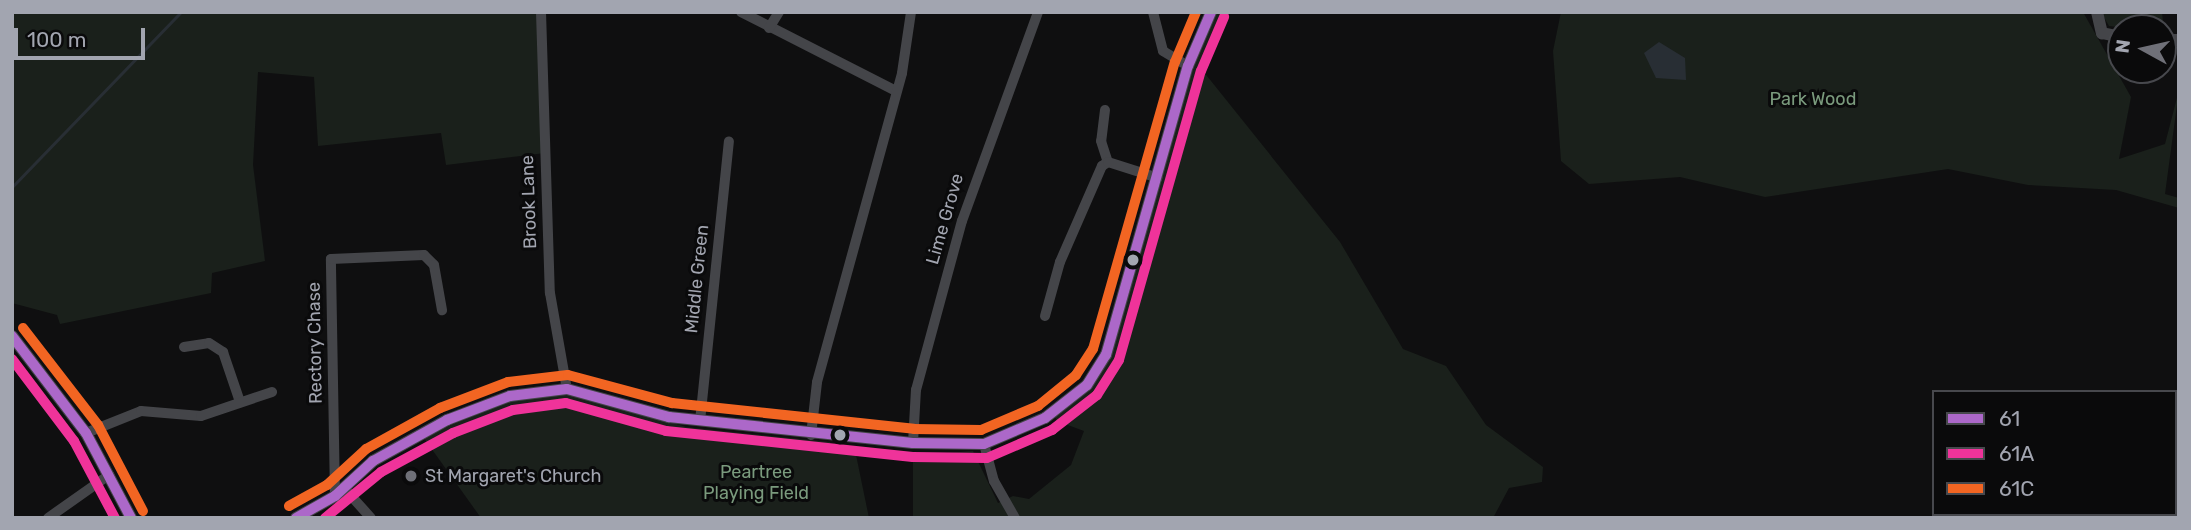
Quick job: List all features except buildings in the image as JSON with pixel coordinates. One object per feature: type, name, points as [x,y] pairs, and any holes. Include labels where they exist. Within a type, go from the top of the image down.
[{"type":"street","name":"Brook Lane","points":[[541,12],[550,293],[566,389]]},
{"type":"street","points":[[741,12],[896,91]]},
{"type":"street","points":[[769,28],[779,12]]},
{"type":"street","points":[[811,435],[817,382],[896,91],[911,12]]},
{"type":"street","name":"Lime Grove","points":[[913,443],[916,390],[962,221],[1038,12]]},
{"type":"street","points":[[1153,12],[1163,51],[1188,66]]},
{"type":"street","points":[[296,518],[340,492],[373,461],[447,420],[510,396],[566,389],[700,421],[811,435],[913,443],[984,444],[1045,418],[1098,371],[1158,178],[1188,66],[1211,12]]},
{"type":"street","points":[[2097,12],[2102,33],[2107,34]]},
{"type":"street","points":[[1105,110],[1101,141],[1108,162]]},
{"type":"street","name":"Middle Green","points":[[700,421],[729,141]]},
{"type":"street","points":[[1108,162],[1158,178]]},
{"type":"street","points":[[1045,316],[1093,179],[1108,162]]},
{"type":"street","name":"Rectory Chase","points":[[340,492],[331,259],[424,255],[434,265],[442,310]]},
{"type":"street","points":[[12,336],[86,433],[131,518]]},
{"type":"street","points":[[184,347],[209,343],[223,352],[240,402]]},
{"type":"street","points":[[86,433],[141,411],[201,416],[272,392]]},
{"type":"street","points":[[984,444],[1013,517]]},
{"type":"street","points":[[48,518],[109,475]]},
{"type":"street","points":[[340,492],[371,518]]},
{"type":"green space","points":[[12,12],[541,12],[545,153],[446,165],[441,133],[318,146],[314,77],[258,72],[253,165],[265,261],[212,273],[211,293],[60,324],[57,315],[12,303]]},
{"type":"green space","points":[[1211,12],[1230,12],[1203,71],[1340,242],[1403,349],[1446,366],[1486,425],[1543,467],[1542,482],[1509,488],[1493,518],[913,518],[913,458],[919,455],[973,451],[998,503],[1013,496],[1029,499],[1071,465],[1084,431],[1057,421],[1053,413],[1098,371]]},
{"type":"green space","name":"Park Wood","points":[[1561,12],[2083,12],[2107,54],[2107,84],[2124,84],[2131,97],[2119,159],[2165,144],[2179,90],[2165,194],[2179,198],[2179,208],[2116,190],[2028,185],[1948,169],[1765,197],[1680,177],[1589,184],[1561,161],[1553,51]]},
{"type":"green space","points":[[2101,12],[2162,12],[2107,14],[2107,22]]},
{"type":"green space","name":"Peartree Playing Field","points":[[567,389],[686,427],[830,442],[833,453],[855,450],[869,518],[481,518],[421,434],[510,396]]},
{"type":"shaded area","points":[[1659,42],[1685,58],[1686,80],[1656,78],[1644,53]]},
{"type":"waterway","points":[[12,187],[181,12]]},
{"type":"transit line","name":"61C","points":[[289,506],[327,485],[366,449],[440,408],[508,382],[568,375],[672,403],[914,429],[981,430],[1038,406],[1076,375],[1093,349],[1175,62],[1196,12]]},
{"type":"transit line","name":"61","points":[[296,518],[335,496],[373,461],[447,420],[510,396],[567,389],[669,417],[913,443],[984,444],[1045,418],[1087,385],[1106,355],[1188,66],[1211,12]]},
{"type":"transit line","name":"61A","points":[[325,518],[381,472],[453,433],[513,410],[566,403],[666,431],[913,457],[987,458],[1052,430],[1097,395],[1119,360],[1201,71],[1224,17]]},
{"type":"transit line","name":"61C","points":[[23,328],[98,425],[143,511]]},
{"type":"transit line","name":"61","points":[[12,336],[86,433],[131,518]]},
{"type":"transit line","name":"61A","points":[[12,359],[74,441],[115,518]]},
{"type":"place","name":"St Margaret's Church","points":[[411,476]]}]
